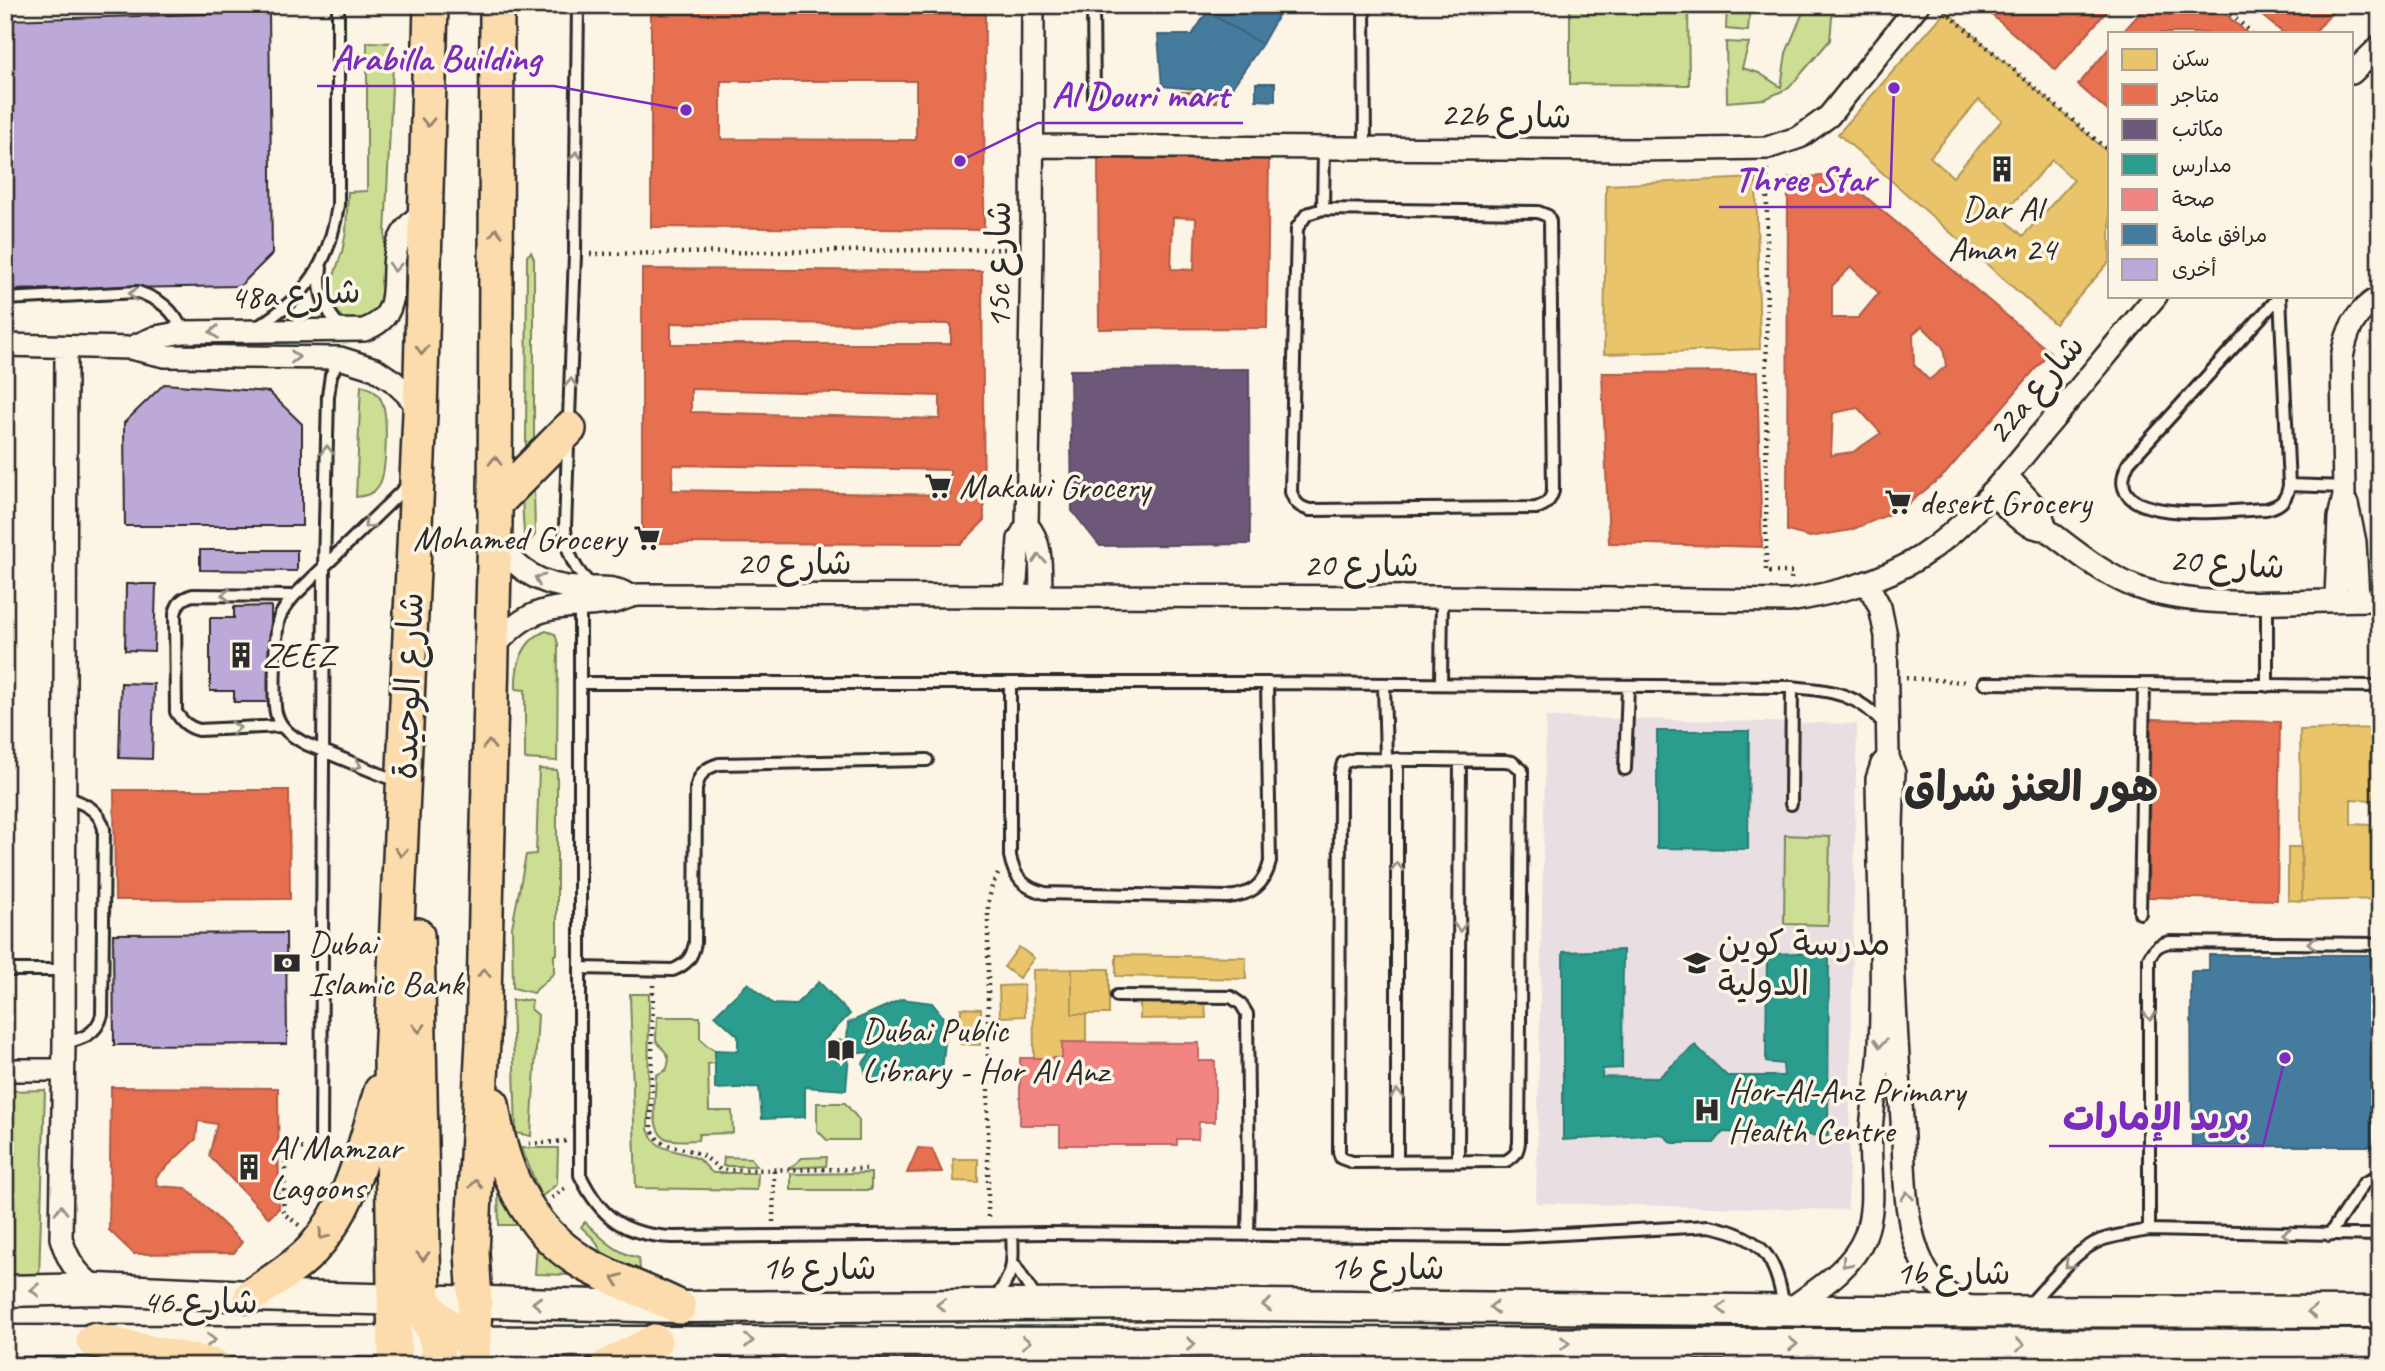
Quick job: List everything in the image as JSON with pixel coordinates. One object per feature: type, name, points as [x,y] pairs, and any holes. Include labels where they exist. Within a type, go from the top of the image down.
[{"type":"main road","name":"شارع الوحيدة","points":[[394,1353],[409,1300],[391,1059],[420,413],[431,5]]},
{"type":"main road","points":[[473,1353],[475,1301],[472,1252],[483,1041],[494,514],[497,5]]},
{"type":"main road","points":[[494,514],[569,429]]},
{"type":"main road","points":[[399,892],[408,903],[417,930],[407,1303],[430,1323],[438,1353]]},
{"type":"main road","points":[[483,1041],[500,1146],[515,1188],[532,1215],[554,1240],[579,1260],[607,1276],[679,1307]]},
{"type":"main road","points":[[251,1296],[299,1262],[319,1241],[338,1214],[348,1196],[391,1059]]},
{"type":"main road","points":[[409,1300],[432,1312],[473,1353]]},
{"type":"main road","points":[[93,1340],[215,1366]]},
{"type":"main road","points":[[607,1366],[668,1341]]},
{"type":"street","name":"15c شارع","points":[[1015,596],[1019,539],[1027,525],[1033,5]]},
{"type":"street","name":"22b شارع","points":[[1032,146],[1635,150],[1767,148],[1800,137],[1829,116],[1918,5]]},
{"type":"street","points":[[2354,71],[2380,46]]},
{"type":"street","name":"48a شارع","points":[[130,348],[156,337],[183,332],[364,330],[374,327],[389,312],[393,302],[395,256],[401,238],[411,222],[426,210]]},
{"type":"street","name":"22a شارع","points":[[1992,492],[2154,298]]},
{"type":"street","points":[[2358,599],[2353,530],[2345,491],[2342,358],[2351,323],[2363,309],[2380,298]]},
{"type":"street","name":"48a شارع","points":[[5,345],[130,348],[165,356],[340,358],[374,369],[393,381],[408,395],[420,413]]},
{"type":"street","points":[[66,347],[61,1238],[67,1259],[80,1276],[97,1289]]},
{"type":"street","name":"شارع 20","points":[[2007,475],[2041,513],[2046,529],[2088,561],[2135,586],[2187,599],[2380,600]]},
{"type":"street","points":[[2336,599],[2339,518],[2345,491]]},
{"type":"street","name":"شارع 20","points":[[494,514],[501,542],[511,558],[525,572],[542,582],[560,587],[616,589],[628,595],[1442,597],[1790,601],[1825,595],[1894,572],[1942,541],[1992,492],[2021,522],[2037,529],[2046,529]]},
{"type":"street","name":"15c شارع","points":[[1027,525],[1033,531],[1039,548],[1041,596]]},
{"type":"street","points":[[1867,583],[1880,607],[1884,622],[1888,677],[1888,757],[1894,773],[1893,900],[1897,1046],[1910,1222],[1924,1267],[1937,1284],[1975,1311]]},
{"type":"street","name":"شارع 20","points":[[490,652],[505,634],[523,619],[544,609],[616,602],[628,595]]},
{"type":"street","points":[[1787,1309],[1839,1272],[1865,1237],[1870,1218],[1870,1140],[1878,1075],[1881,1016],[1877,779],[1882,764],[1888,757]]},
{"type":"street","points":[[5,1070],[62,1070]]},
{"type":"street","name":"شارع 46","points":[[5,1291],[97,1289],[409,1300]]},
{"type":"street","name":"1b شارع","points":[[409,1300],[679,1307],[1041,1305],[2380,1312]]},
{"type":"street","name":"شارع 46","points":[[5,1341],[93,1340],[394,1353]]},
{"type":"street","name":"1b شارع","points":[[394,1353],[473,1353],[668,1341],[1122,1343],[1256,1355],[1374,1342],[2380,1345]]},
{"type":"lane","points":[[338,5],[338,205],[319,283],[322,300],[330,316],[343,330]]},
{"type":"lane","points":[[578,5],[575,254],[566,542],[575,568],[595,588]]},
{"type":"lane","points":[[1093,5],[1094,99]]},
{"type":"lane","points":[[1364,5],[1365,147]]},
{"type":"lane","points":[[1323,209],[1324,147]]},
{"type":"lane","points":[[1323,209],[1538,212],[1548,216],[1553,491],[1544,505],[1536,508],[1310,510],[1301,508],[1294,501],[1291,492],[1297,228],[1307,214],[1323,209]]},
{"type":"lane","points":[[250,331],[289,305],[306,288],[322,265]]},
{"type":"lane","points":[[5,299],[138,292],[167,306],[177,318],[183,332]]},
{"type":"lane","points":[[2278,298],[2129,462],[2123,472],[2123,484],[2127,495],[2135,503],[2187,512],[2266,509],[2276,507],[2284,501],[2289,485],[2280,298]]},
{"type":"lane","points":[[321,1147],[324,567],[329,385],[340,358]]},
{"type":"lane","points":[[404,784],[292,737],[282,726],[275,712],[276,634],[285,607],[294,596],[417,476]]},
{"type":"lane","points":[[2289,485],[2345,491]]},
{"type":"lane","points":[[282,726],[200,730],[181,721],[176,712],[175,614],[177,605],[184,597],[193,594],[294,596]]},
{"type":"lane","points":[[1441,684],[1442,597]]},
{"type":"lane","points":[[2267,601],[2267,686]]},
{"type":"lane","points":[[580,605],[580,1175],[603,1212],[624,1227],[648,1236],[1248,1233],[1506,1237],[1709,1226],[1738,1234],[1763,1250],[1775,1266],[1787,1309]]},
{"type":"lane","points":[[580,683],[1268,683],[1792,687],[1839,692],[1872,711],[1888,728]]},
{"type":"lane","points":[[1010,684],[1010,856],[1012,869],[1020,881],[1031,889],[1045,893],[1227,897],[1256,889],[1266,877],[1270,862],[1268,683]]},
{"type":"lane","points":[[1984,683],[2380,686]]},
{"type":"lane","points":[[1384,685],[1391,759],[1397,1162]]},
{"type":"lane","points":[[1625,769],[1628,685]]},
{"type":"lane","points":[[2140,913],[2144,685]]},
{"type":"lane","points":[[1791,804],[1792,687]]},
{"type":"lane","points":[[580,968],[673,970],[684,965],[692,956],[695,943],[696,789],[699,777],[707,768],[719,764],[927,760]]},
{"type":"lane","points":[[1349,760],[1460,761],[1512,762],[1522,770],[1524,776],[1518,1150],[1514,1157],[1506,1161],[1346,1161],[1339,1152],[1340,768],[1349,760]]},
{"type":"lane","points":[[1458,1162],[1460,761]]},
{"type":"lane","points":[[64,1043],[91,1034],[99,1026],[102,1016],[104,829],[102,819],[96,811],[65,796]]},
{"type":"lane","points":[[2149,1230],[2150,958],[2154,949],[2170,942],[2380,944]]},
{"type":"lane","points":[[5,970],[64,970]]},
{"type":"lane","points":[[1117,996],[1231,998],[1241,1004],[1247,1014],[1248,1233]]},
{"type":"lane","points":[[2329,1235],[2364,1183],[2380,1176]]},
{"type":"lane","points":[[2023,1310],[2082,1251],[2099,1241],[2149,1230],[2380,1235]]},
{"type":"lane","points":[[990,1305],[1008,1279],[1014,1264],[1012,1234]]},
{"type":"lane","points":[[1014,1264],[1041,1305]]},
{"type":"lane","points":[[668,1341],[725,1366]]},
{"type":"lane","points":[[1374,1342],[1410,1366]]},
{"type":"lane","points":[[1096,1366],[1113,1354],[1122,1343]]},
{"type":"path","points":[[1938,5],[2108,150]]},
{"type":"path","points":[[2220,5],[2251,32]]},
{"type":"path","points":[[1767,148],[1766,572],[1791,572],[1790,601]]},
{"type":"path","points":[[575,254],[1032,249]]},
{"type":"path","points":[[1888,677],[1984,683]]},
{"type":"path","points":[[988,1234],[988,904],[992,886],[1010,856]]},
{"type":"path","points":[[653,970],[653,1133],[660,1142],[695,1152],[720,1170],[866,1169]]},
{"type":"path","points":[[500,1146],[581,1140]]},
{"type":"path","points":[[319,1241],[283,1213],[286,1150],[321,1147]]},
{"type":"path","points":[[772,1237],[774,1170]]},
{"type":"shaded area","name":"مدرسة كوين الدولية","points":[[1546,717],[1857,724],[1848,1210],[1536,1203]]},
{"type":"green space","points":[[1570,5],[1688,5],[1689,85],[1570,84]]},
{"type":"green space","points":[[1727,5],[1750,5],[1748,31],[1726,29]]},
{"type":"green space","points":[[1806,5],[1833,5],[1830,40],[1789,88],[1765,99],[1727,102],[1726,42],[1749,43],[1742,68],[1759,73],[1781,87],[1786,53]]},
{"type":"green space","points":[[367,42],[394,43],[382,299],[379,312],[356,326],[335,318],[327,296],[342,252],[348,192],[367,191]]},
{"type":"green space","points":[[531,252],[534,259],[534,441],[528,447],[527,256]]},
{"type":"green space","points":[[361,385],[373,391],[382,402],[386,444],[384,469],[379,485],[372,492],[356,497]]},
{"type":"green space","points":[[534,488],[535,535],[530,541],[524,535],[522,497]]},
{"type":"green space","points":[[546,631],[555,634],[558,644],[557,761],[525,759],[525,690],[516,689],[517,671],[526,647]]},
{"type":"green space","points":[[539,769],[557,770],[557,954],[554,955],[554,973],[533,993],[513,988],[512,927],[526,855],[536,854]]},
{"type":"green space","points":[[1785,835],[1830,837],[1828,925],[1784,924]]},
{"type":"green space","points":[[630,994],[649,994],[648,1129],[652,1137],[662,1147],[699,1159],[713,1173],[758,1173],[757,1190],[636,1188]]},
{"type":"green space","points":[[512,1000],[532,1000],[531,1009],[538,1015],[531,1136],[516,1133]]},
{"type":"green space","points":[[657,1017],[700,1017],[700,1038],[715,1050],[715,1063],[708,1064],[709,1111],[732,1111],[733,1133],[699,1134],[698,1140],[668,1139],[660,1134],[655,1119],[656,1075],[666,1070],[669,1060],[656,1040]]},
{"type":"green space","points":[[45,1090],[39,1277],[5,1278],[5,1168],[9,1167],[11,1091]]},
{"type":"green space","points":[[817,1103],[845,1103],[859,1120],[859,1140],[827,1140],[817,1130]]},
{"type":"green space","points":[[522,1148],[558,1148],[557,1184],[541,1197]]},
{"type":"green space","points":[[724,1157],[751,1158],[756,1166],[723,1166]]},
{"type":"green space","points":[[827,1157],[826,1166],[790,1168],[802,1158]]},
{"type":"green space","points":[[871,1173],[871,1190],[791,1190],[791,1174]]},
{"type":"green space","points":[[500,1191],[520,1225],[499,1225]]},
{"type":"green space","points":[[585,1222],[616,1249],[639,1258],[640,1269],[603,1254],[594,1239],[581,1227]]},
{"type":"green space","points":[[537,1245],[570,1275],[535,1274]]},
{"type":"building: سكن","name":"Dar Al Aman 24","points":[[1946,11],[2108,152],[2108,263],[2055,324],[1838,134]],"holes":[[[1979,100],[2002,120],[1953,177],[1930,157]],[[2052,160],[2074,180],[2023,236],[2001,216]]]},
{"type":"building: سكن","points":[[1756,178],[1760,349],[1604,354],[1606,185]]},
{"type":"building: سكن","points":[[2380,728],[2380,899],[2302,901],[2300,730]],"holes":[[[2351,799],[2372,800],[2372,825],[2351,824]]]},
{"type":"building: سكن","points":[[2288,847],[2301,847],[2302,901],[2288,900]]},
{"type":"building: سكن","points":[[1019,947],[1034,958],[1019,978],[1004,967]]},
{"type":"building: سكن","points":[[1116,955],[1246,957],[1246,979],[1116,976]]},
{"type":"building: سكن","points":[[1072,969],[1109,969],[1109,1014],[1072,1014]]},
{"type":"building: سكن","points":[[1072,969],[1072,1014],[1086,1014],[1086,1042],[1062,1042],[1062,1058],[1034,1058],[1033,970]]},
{"type":"building: سكن","points":[[1024,985],[1025,1016],[1000,1017],[999,986]]},
{"type":"building: سكن","points":[[1205,999],[1206,1018],[1140,1019],[1140,1000]]},
{"type":"building: سكن","points":[[961,1008],[981,1009],[980,1045],[960,1044]]},
{"type":"building: سكن","points":[[953,1159],[978,1159],[978,1182],[954,1181]]},
{"type":"building: متاجر","points":[[651,5],[985,5],[984,230],[651,227]],"holes":[[[721,81],[916,81],[916,140],[721,139]]]},
{"type":"building: متاجر","points":[[1980,5],[2112,5],[2056,70]]},
{"type":"building: متاجر","points":[[2147,5],[2215,5],[2246,32],[2123,32]]},
{"type":"building: متاجر","points":[[2249,5],[2339,5],[2315,32],[2282,32]]},
{"type":"building: متاجر","points":[[2108,49],[2108,111],[2078,85]]},
{"type":"building: متاجر","points":[[1176,92],[1217,92],[1216,102],[1176,102]]},
{"type":"building: متاجر","points":[[1269,153],[1267,328],[1099,329],[1098,156]],"holes":[[[1173,217],[1196,218],[1194,270],[1171,269]]]},
{"type":"building: متاجر","points":[[1840,175],[2050,352],[1945,474],[1902,509],[1851,530],[1810,537],[1787,531],[1788,178]],"holes":[[[1851,267],[1879,293],[1858,318],[1832,318],[1832,286]],[[1922,326],[1943,347],[1946,366],[1929,380],[1914,365],[1913,334]],[[1858,408],[1881,433],[1853,452],[1831,455],[1833,413]]]},
{"type":"building: متاجر","points":[[642,269],[982,271],[984,521],[961,544],[642,543]],"holes":[[[671,323],[951,324],[951,344],[671,344]],[[691,389],[940,396],[940,419],[691,412]],[[673,465],[950,470],[950,495],[672,490]]]},
{"type":"building: متاجر","points":[[1757,372],[1762,547],[1609,543],[1602,373]]},
{"type":"building: متاجر","points":[[2151,719],[2280,722],[2277,900],[2148,897]]},
{"type":"building: متاجر","points":[[114,790],[289,790],[290,899],[115,900]]},
{"type":"building: متاجر","name":"Al Mamzar Lagoons","points":[[111,1087],[278,1088],[279,1208],[269,1218],[209,1156],[217,1124],[198,1121],[196,1139],[156,1177],[157,1186],[186,1188],[242,1242],[234,1253],[134,1254],[109,1230]]},
{"type":"building: متاجر","points":[[918,1148],[932,1149],[942,1172],[907,1173]]},
{"type":"building: مكاتب","points":[[1249,369],[1250,544],[1100,546],[1072,511],[1070,370]]},
{"type":"building: مدارس","points":[[1657,731],[1749,731],[1748,849],[1657,848]]},
{"type":"building: مدارس","points":[[1623,950],[1622,1068],[1603,1069],[1602,1077],[1658,1078],[1695,1045],[1727,1076],[1784,1076],[1783,1064],[1766,1062],[1767,954],[1829,952],[1828,1136],[1723,1132],[1714,1143],[1672,1143],[1662,1134],[1563,1140],[1563,952]]},
{"type":"building: مدارس","name":"Dubai Public Library - Hor Al Anz","points":[[819,982],[850,1014],[822,1042],[847,1040],[848,1023],[902,999],[932,1003],[947,1022],[942,1071],[926,1083],[874,1081],[866,1075],[863,1063],[871,1052],[849,1054],[846,1090],[805,1087],[805,1117],[762,1119],[759,1087],[715,1089],[715,1050],[738,1051],[738,1036],[715,1015],[748,983],[773,1004],[795,1005]]},
{"type":"building: صحة","points":[[1062,1042],[1199,1043],[1199,1061],[1215,1061],[1215,1122],[1199,1122],[1198,1139],[1177,1139],[1177,1145],[1060,1145],[1060,1125],[1020,1125],[1020,1058],[1062,1058]]},
{"type":"building: مرافق عامة","points":[[1196,5],[1284,5],[1262,44]]},
{"type":"building: مرافق عامة","points":[[1207,12],[1262,44],[1229,92],[1162,86],[1158,35],[1192,35]]},
{"type":"building: مرافق عامة","points":[[1256,83],[1275,83],[1275,101],[1256,100]]},
{"type":"building: مرافق عامة","points":[[2209,955],[2380,955],[2380,1146],[2192,1146],[2191,971],[2209,971]]},
{"type":"building: أخرى","points":[[269,12],[272,254],[240,286],[5,290],[5,20]]},
{"type":"building: أخرى","points":[[164,384],[269,392],[302,424],[302,526],[125,526],[124,423]]},
{"type":"building: أخرى","points":[[200,550],[297,550],[297,571],[200,570]]},
{"type":"building: أخرى","points":[[126,584],[156,584],[154,651],[125,650]]},
{"type":"building: أخرى","name":"ZEEZ","points":[[271,606],[272,702],[234,702],[234,691],[210,691],[210,618],[234,618],[234,607]]},
{"type":"building: أخرى","points":[[121,683],[154,684],[152,759],[119,758]]},
{"type":"building: أخرى","points":[[286,933],[287,1044],[114,1045],[113,934]]},
{"type":"building: أخرى","points":[[5,977],[10,977],[9,1020],[5,1020]]},
{"type":"place","name":"Three Star","points":[[1894,88]]},
{"type":"place","name":"Arabilla Building","points":[[686,110]]},
{"type":"place","name":"Al Douri mart","points":[[960,161]]},
{"type":"place","name":"Dar Al Aman 24","points":[[2002,169]]},
{"type":"place","name":"Makawi Grocery","points":[[938,486]]},
{"type":"place","name":"desert Grocery","points":[[1898,502]]},
{"type":"place","name":"Mohamed Grocery","points":[[647,538]]},
{"type":"place","name":"ZEEZ","points":[[241,655]]},
{"type":"place","name":"Dubai Islamic Bank","points":[[287,963]]},
{"type":"place","name":"مدرسة كوين الدولية","points":[[1697,963]]},
{"type":"place","name":"Dubai Public Library - Hor Al Anz","points":[[841,1050]]},
{"type":"place","name":"بريد الإمارات","points":[[2285,1058]]},
{"type":"place","name":"Hor-Al-Anz Primary Health Centre","points":[[1707,1110]]},
{"type":"place","name":"Al Mamzar Lagoons","points":[[249,1167]]},
{"type":"district","name":"هور العنز شراق","points":[[2031,787]]}]
